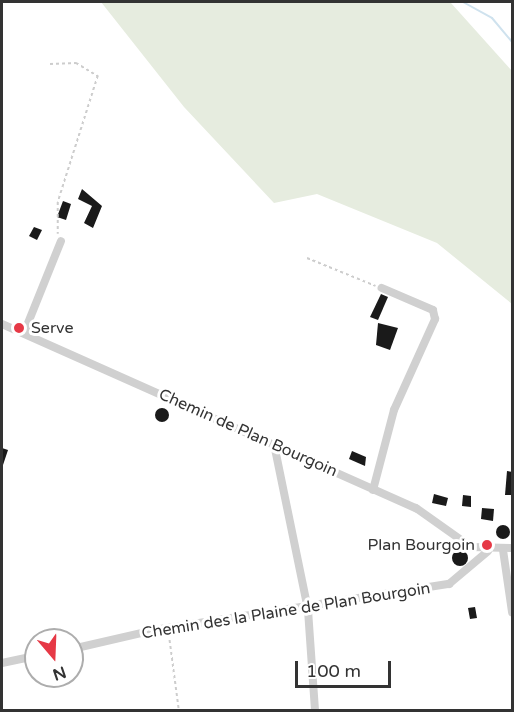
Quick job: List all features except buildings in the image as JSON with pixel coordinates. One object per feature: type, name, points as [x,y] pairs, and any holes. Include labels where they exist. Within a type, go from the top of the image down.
[{"type":"street","points":[[24,333],[61,241]]},
{"type":"street","points":[[373,490],[394,410],[435,319],[434,310],[382,288]]},
{"type":"street","name":"Chemin de Plan Bourgoin","points":[[2,324],[416,508],[471,547],[488,551]]},
{"type":"street","points":[[274,444],[308,610],[316,710]]},
{"type":"street","points":[[488,551],[513,548]]},
{"type":"street","points":[[503,550],[513,612]]},
{"type":"street","name":"Chemin des la Plaine de Plan Bourgoin","points":[[84,646],[168,628],[308,610],[449,584],[488,551]]},
{"type":"street","points":[[2,663],[24,658]]},
{"type":"path","points":[[50,64],[76,63],[98,76],[55,214],[61,241]]},
{"type":"path","points":[[307,258],[382,288]]},
{"type":"path","points":[[168,628],[179,711]]},
{"type":"shaded area","points":[[101,2],[451,3],[512,71],[512,304],[437,243],[317,194],[274,203],[184,107]]},
{"type":"waterway","points":[[463,2],[492,18],[512,42]]},
{"type":"place","name":"Serve","points":[[19,328]]},
{"type":"place","name":"Plan Bourgoin","points":[[487,545]]}]
